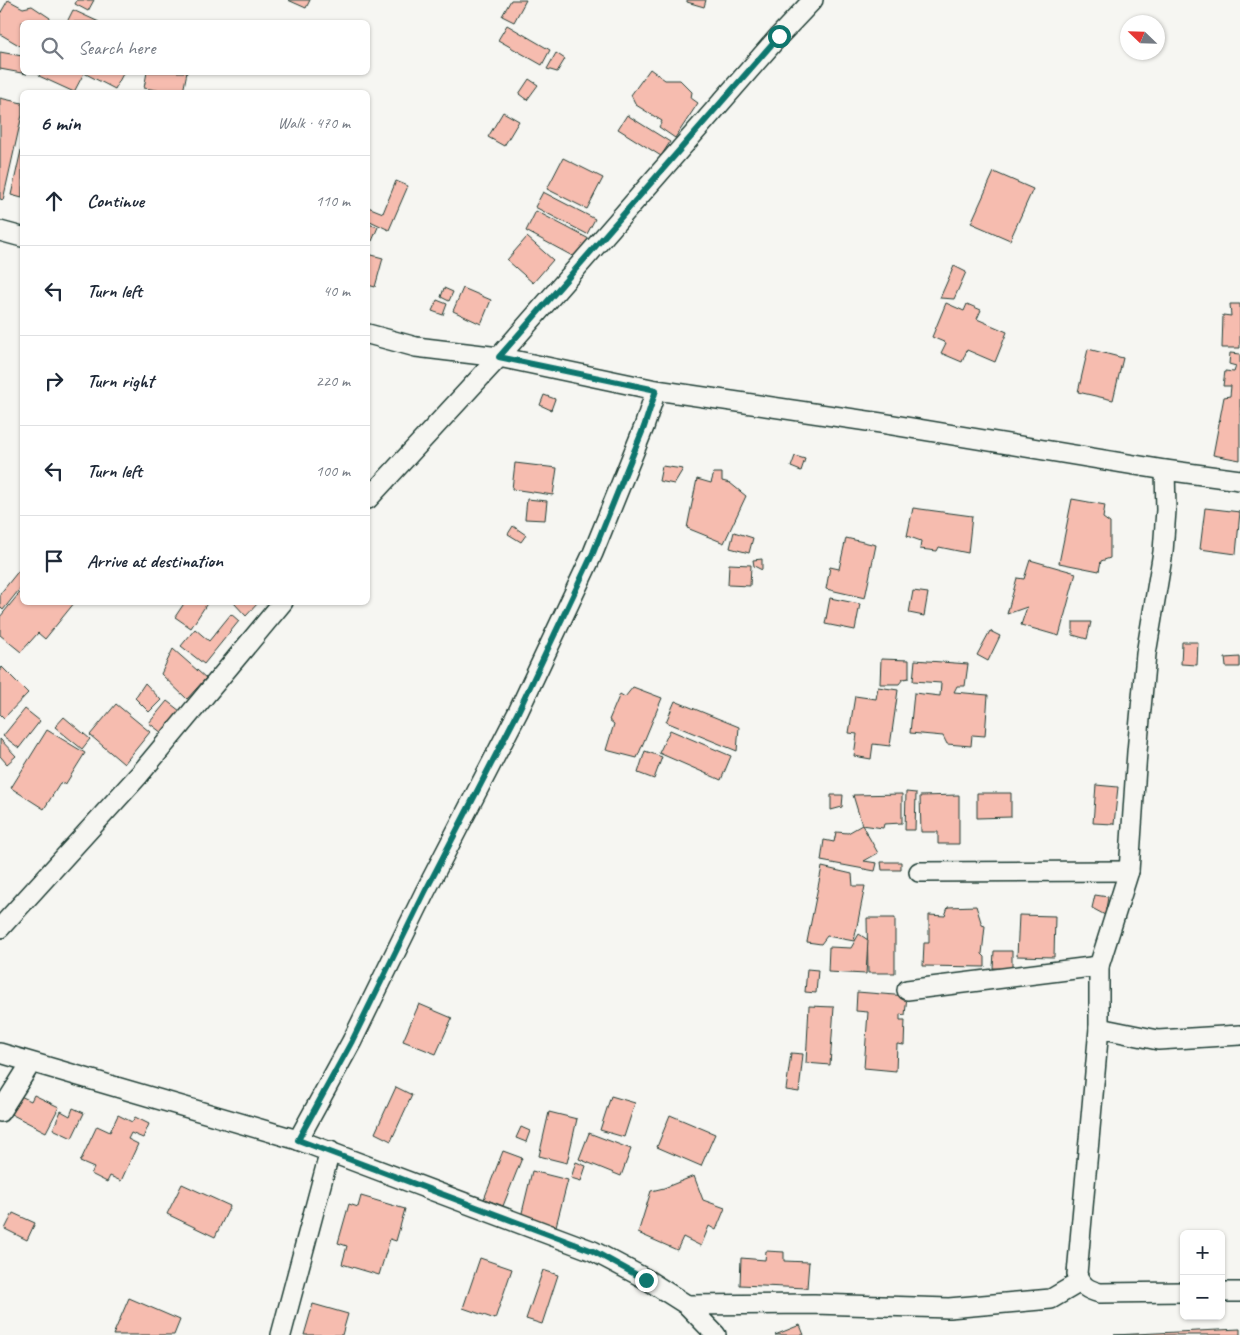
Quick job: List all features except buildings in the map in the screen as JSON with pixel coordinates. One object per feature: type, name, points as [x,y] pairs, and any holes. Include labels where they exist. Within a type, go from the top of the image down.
[{"type":"street","points":[[370,497],[499,357],[779,36],[813,0]]},
{"type":"street","points":[[0,231],[20,236]]},
{"type":"street","points":[[370,335],[416,347],[499,357],[656,390],[881,423],[1165,470],[1240,480]]},
{"type":"street","points":[[298,1140],[352,1041],[425,892],[522,704],[593,553],[644,427],[656,390]]},
{"type":"street","points":[[1165,470],[1166,510],[1163,552],[1146,654],[1129,870],[1099,966],[1099,1028],[1077,1274],[1080,1282],[1089,1291],[1100,1293],[1180,1292]]},
{"type":"street","points":[[0,928],[139,775],[281,605]]},
{"type":"street","points":[[919,872],[1129,870]]},
{"type":"street","points":[[907,990],[1099,966]]},
{"type":"street","points":[[1099,1028],[1158,1040],[1240,1035]]},
{"type":"street","points":[[0,1054],[298,1140],[593,1251],[687,1305],[716,1335]]},
{"type":"street","points":[[0,1112],[31,1063]]},
{"type":"street","points":[[281,1335],[330,1152]]},
{"type":"street","points":[[687,1305],[814,1304],[949,1308],[1051,1299],[1080,1282]]},
{"type":"street","points":[[1225,1292],[1240,1292]]},
{"type":"route","points":[[646,1280],[593,1251],[298,1140],[352,1041],[425,892],[518,712],[593,553],[644,427],[656,390],[499,357],[779,36]]}]
